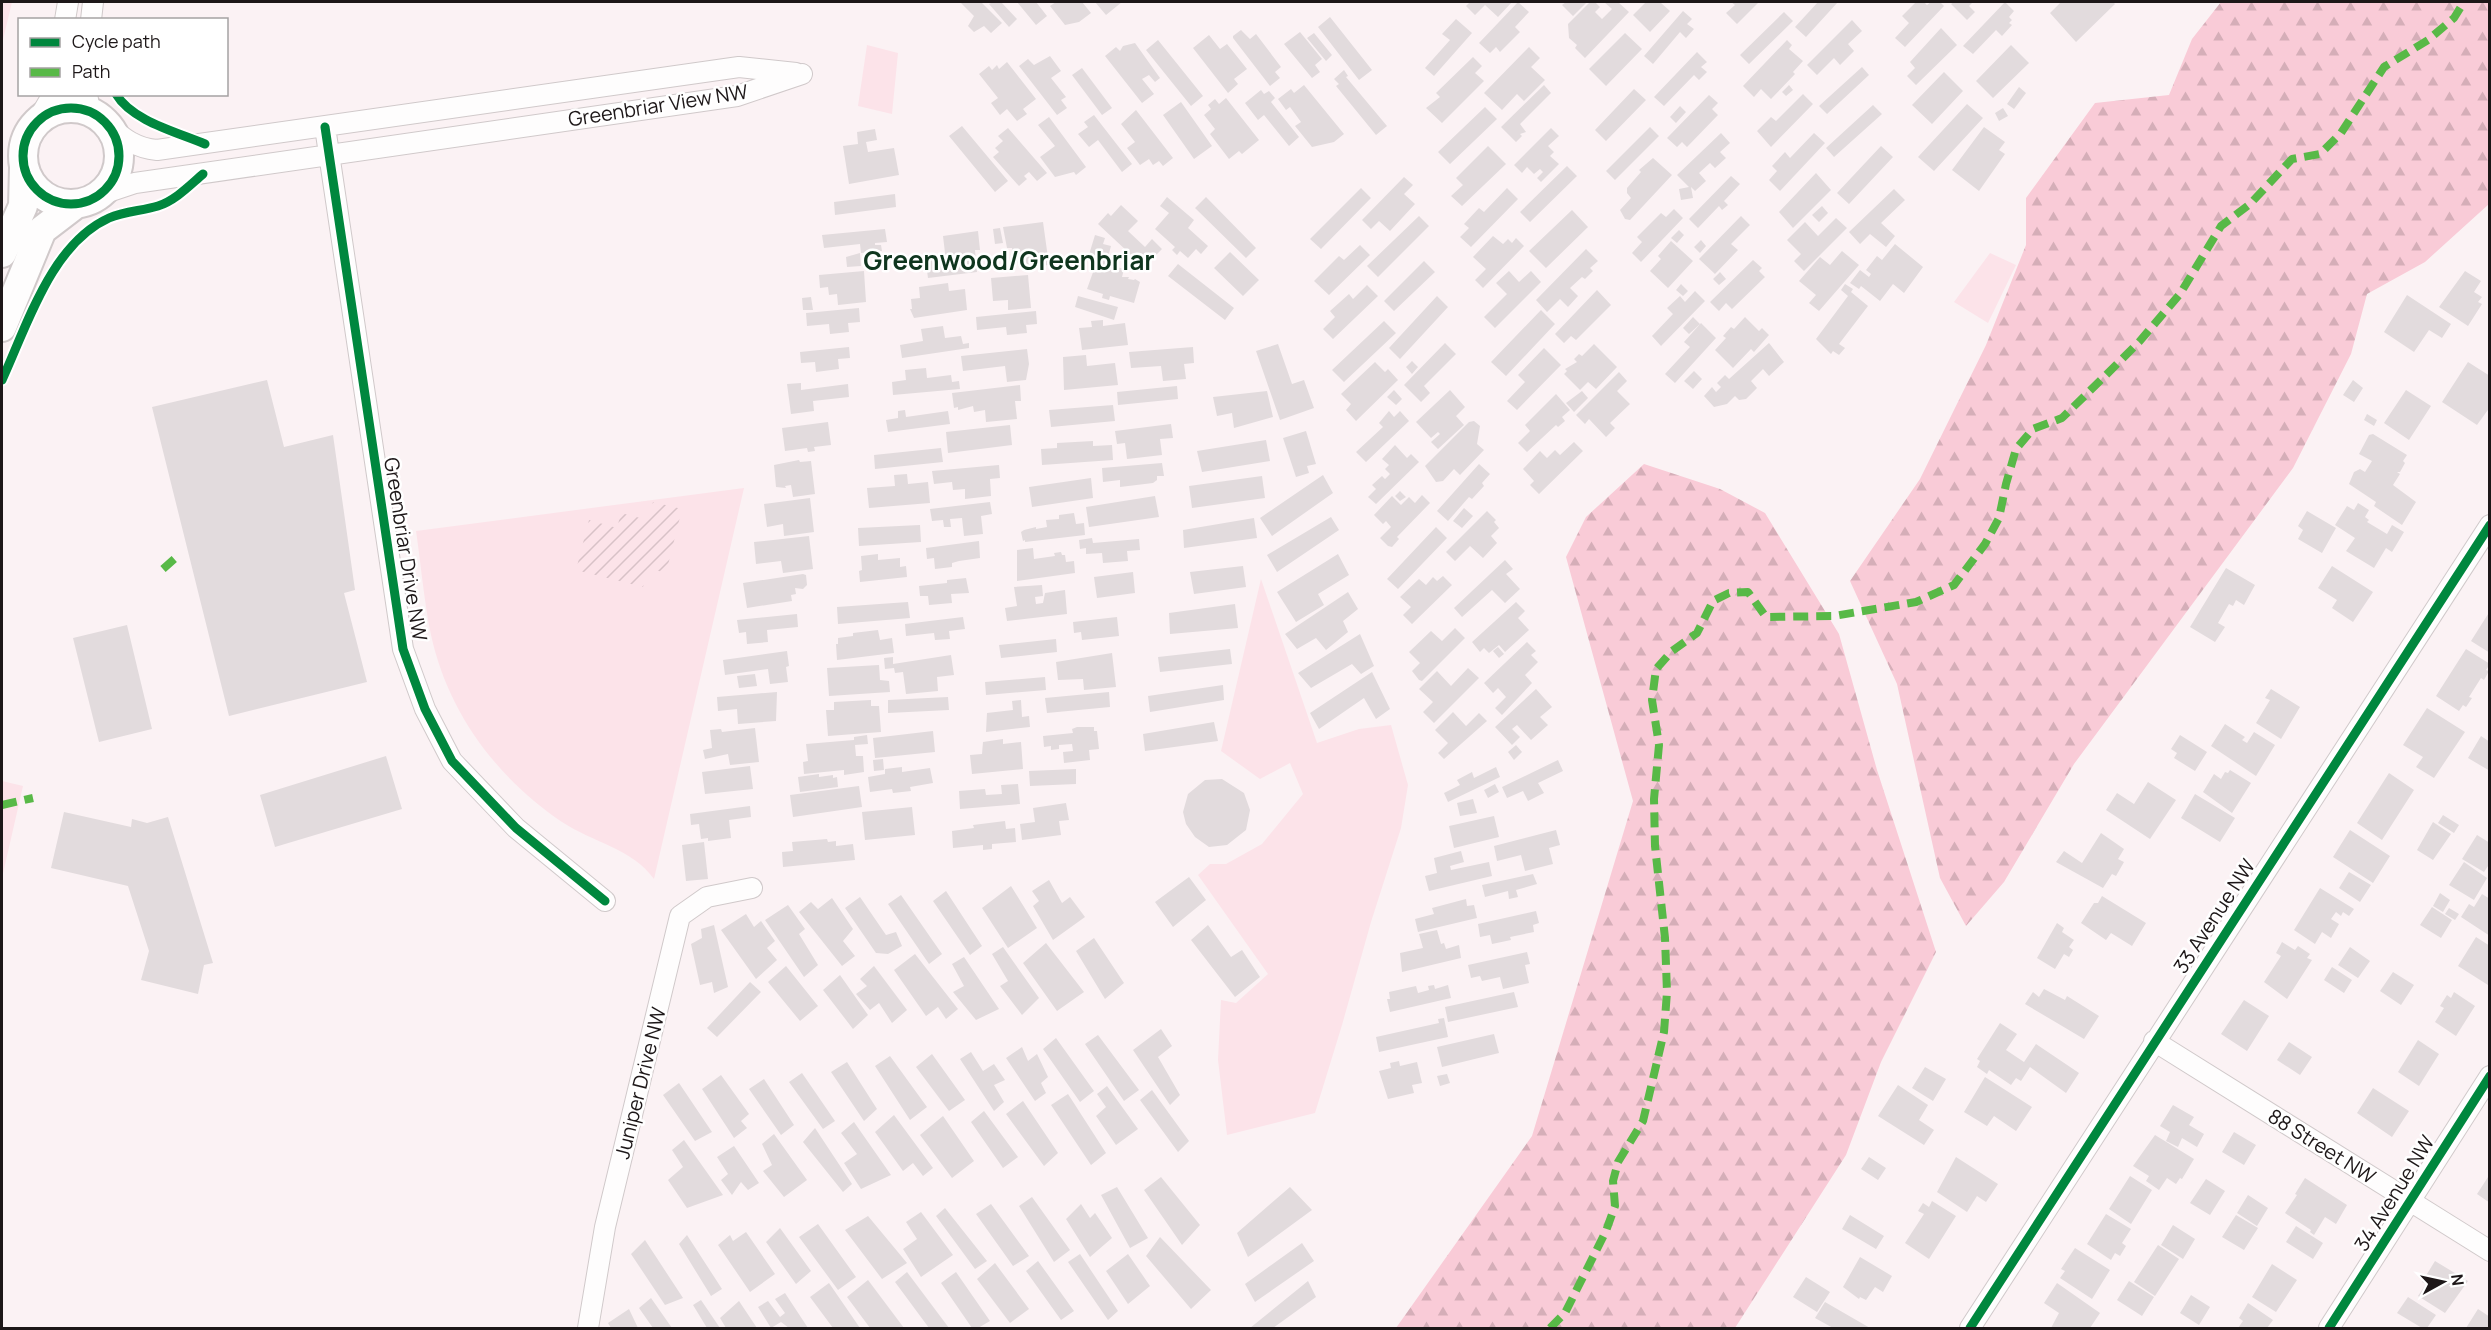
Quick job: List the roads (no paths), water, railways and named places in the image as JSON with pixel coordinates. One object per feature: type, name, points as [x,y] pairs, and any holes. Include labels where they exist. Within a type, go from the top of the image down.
[{"type":"street","points":[[65,18],[68,2]]},
{"type":"street","points":[[91,18],[93,2]]},
{"type":"street","name":"Greenbriar View NW","points":[[87,200],[135,183],[737,96],[801,74],[738,67],[157,150],[141,148],[128,142],[95,110]]},
{"type":"street","points":[[2,254],[23,206],[25,144],[52,96]]},
{"type":"street","points":[[2,327],[42,230],[55,218],[110,185],[117,171],[117,147],[95,110],[78,108],[56,110],[36,123]]},
{"type":"street","name":"Greenbriar Drive NW","points":[[325,127],[403,649],[421,699],[452,761],[516,828],[605,901]]},
{"type":"street","points":[[24,168],[30,182],[41,194],[57,202],[87,200]]},
{"type":"street","name":"33 Avenue NW","points":[[1970,1329],[2154,1041],[2490,525]]},
{"type":"street","name":"Juniper Drive NW","points":[[588,1329],[605,1227],[680,916],[707,897],[752,888]]},
{"type":"street","name":"88 Street NW","points":[[2154,1041],[2490,1251]]},
{"type":"street","name":"34 Avenue NW","points":[[2329,1329],[2490,1076]]},
{"type":"district","name":"Greenwood/Greenbriar","points":[[1009,260]]}]
